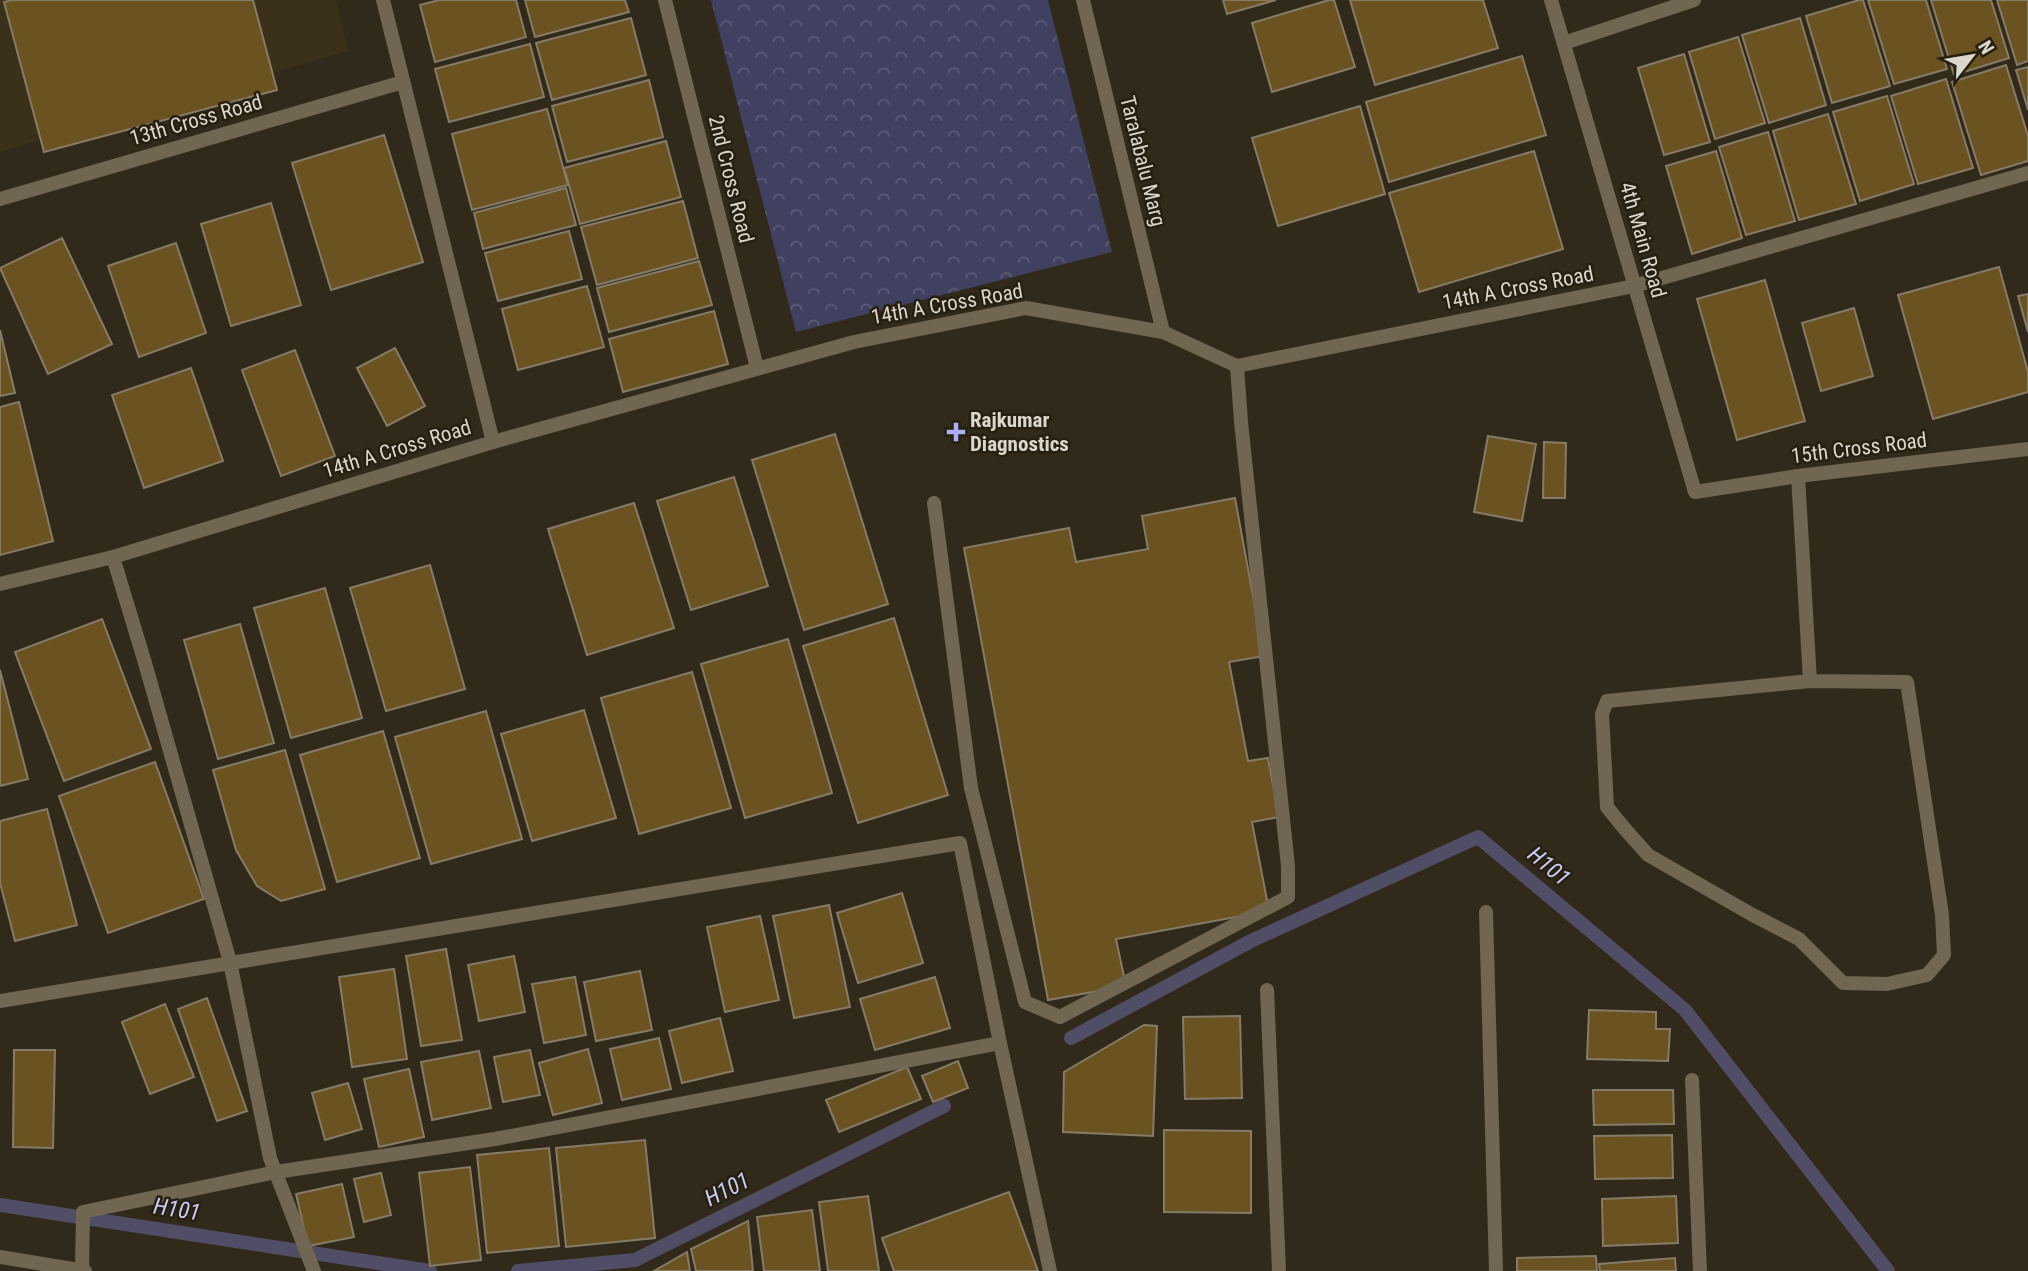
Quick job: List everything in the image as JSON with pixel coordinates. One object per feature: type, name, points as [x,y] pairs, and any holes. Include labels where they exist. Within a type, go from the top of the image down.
[{"type":"street","points":[[383,0],[493,442]]},
{"type":"street","name":"2nd Cross Road","points":[[665,0],[757,369]]},
{"type":"street","name":"Taralabalu Marg","points":[[1083,0],[1163,332]]},
{"type":"street","name":"4th Main Road","points":[[1551,0],[1695,492]]},
{"type":"street","points":[[1564,43],[1695,0]]},
{"type":"street","name":"13th Cross Road","points":[[0,199],[403,82]]},
{"type":"street","name":"14th A Cross Road","points":[[0,584],[113,557],[493,442],[854,342],[1026,308],[1163,332],[1237,366],[1634,286],[2028,173]]},
{"type":"street","points":[[934,503],[971,788],[1025,1002],[1059,1017],[1288,897],[1288,866],[1242,436],[1237,366]]},
{"type":"street","name":"15th Cross Road","points":[[1695,492],[1798,476],[2028,449]]},
{"type":"street","points":[[1798,476],[1810,681]]},
{"type":"street","points":[[113,557],[230,962],[270,1158],[314,1271]]},
{"type":"street","points":[[1810,681],[1907,682],[1942,915],[1944,955],[1927,975],[1887,984],[1843,984],[1799,939],[1648,855],[1607,807],[1602,714],[1608,701],[1810,681]]},
{"type":"street","points":[[0,1001],[961,843],[1000,1044],[1050,1271]]},
{"type":"street","points":[[1486,912],[1496,1271]]},
{"type":"street","points":[[1268,990],[1279,1271]]},
{"type":"street","points":[[0,1257],[83,1271],[83,1212],[276,1172],[495,1139],[1000,1044]]},
{"type":"street","points":[[1692,1080],[1700,1271]]},
{"type":"shaded area","points":[[0,0],[336,0],[348,51],[0,152]]},
{"type":"green space","points":[[711,0],[1048,0],[1112,252],[796,332]]},
{"type":"building","points":[[253,0],[277,90],[44,152],[4,2]]},
{"type":"building","points":[[439,0],[516,0],[526,37],[435,62],[420,5]]},
{"type":"building","points":[[525,0],[625,0],[629,12],[535,37]]},
{"type":"building","points":[[1223,0],[1276,0],[1227,14]]},
{"type":"building","points":[[1334,0],[1355,67],[1272,92],[1252,23]]},
{"type":"building","points":[[1350,0],[1483,0],[1498,48],[1375,85]]},
{"type":"building","points":[[1863,0],[1890,86],[1832,103],[1806,16]]},
{"type":"building","points":[[1868,0],[1926,0],[1947,69],[1894,84]]},
{"type":"building","points":[[1931,0],[1991,0],[2009,58],[1954,75]]},
{"type":"building","points":[[1997,0],[2028,0],[2028,61],[2017,65]]},
{"type":"building","points":[[631,18],[646,75],[552,100],[536,43]]},
{"type":"building","points":[[1800,18],[1826,105],[1769,123],[1742,35]]},
{"type":"building","points":[[1738,37],[1765,123],[1715,139],[1689,52]]},
{"type":"building","points":[[530,44],[544,97],[449,122],[435,69]]},
{"type":"building","points":[[1684,54],[1710,142],[1664,155],[1638,68]]},
{"type":"building","points":[[1522,56],[1546,135],[1389,182],[1366,102]]},
{"type":"building","points":[[2006,65],[2028,136],[2028,161],[1981,175],[1952,82]]},
{"type":"building","points":[[2028,67],[2028,110],[2016,70]]},
{"type":"building","points":[[1946,79],[1973,168],[1918,184],[1891,96]]},
{"type":"building","points":[[649,80],[663,137],[567,162],[552,106]]},
{"type":"building","points":[[1887,96],[1914,184],[1860,201],[1833,112]]},
{"type":"building","points":[[1360,106],[1385,194],[1278,226],[1252,138]]},
{"type":"building","points":[[547,109],[568,185],[472,210],[452,134]]},
{"type":"building","points":[[1828,114],[1856,204],[1799,220],[1773,131]]},
{"type":"building","points":[[1768,132],[1795,221],[1746,235],[1719,147]]},
{"type":"building","points":[[384,135],[423,262],[331,290],[292,163]]},
{"type":"building","points":[[666,141],[681,197],[580,224],[564,168]]},
{"type":"building","points":[[1534,151],[1563,249],[1419,292],[1389,193]]},
{"type":"building","points":[[1716,151],[1742,238],[1692,254],[1666,166]]},
{"type":"building","points":[[566,188],[576,225],[483,249],[474,213]]},
{"type":"building","points":[[683,201],[698,258],[597,285],[581,227]]},
{"type":"building","points":[[271,203],[301,305],[231,326],[201,224]]},
{"type":"building","points":[[569,231],[582,279],[498,301],[485,253]]},
{"type":"building","points":[[62,238],[112,344],[48,374],[0,268]]},
{"type":"building","points":[[176,243],[206,333],[139,357],[108,266]]},
{"type":"building","points":[[699,261],[712,305],[609,332],[597,288]]},
{"type":"building","points":[[1999,267],[2028,372],[2028,392],[1933,419],[1898,295]]},
{"type":"building","points":[[1765,280],[1805,421],[1737,440],[1697,299]]},
{"type":"building","points":[[587,286],[604,347],[518,370],[502,309]]},
{"type":"building","points":[[2028,294],[2028,332],[2018,296]]},
{"type":"building","points":[[1854,308],[1873,376],[1821,391],[1802,323]]},
{"type":"building","points":[[714,311],[728,364],[623,392],[609,339]]},
{"type":"building","points":[[0,330],[15,393],[0,396]]},
{"type":"building","points":[[395,348],[425,406],[387,426],[357,368]]},
{"type":"building","points":[[295,350],[335,456],[281,476],[242,370]]},
{"type":"building","points":[[191,368],[223,461],[144,488],[112,395]]},
{"type":"building","points":[[19,402],[53,541],[0,555],[0,407]]},
{"type":"building","points":[[835,434],[888,604],[804,630],[752,460]]},
{"type":"building","points":[[1488,436],[1536,444],[1522,521],[1474,512]]},
{"type":"building","points":[[1544,442],[1566,443],[1565,498],[1543,498]]},
{"type":"building","points":[[734,477],[768,586],[691,610],[657,501]]},
{"type":"building","points":[[1235,498],[1264,656],[1229,662],[1248,761],[1268,758],[1279,817],[1252,822],[1269,911],[1116,939],[1126,986],[1048,1000],[964,548],[1069,528],[1076,562],[1148,549],[1142,516]]},
{"type":"building","points":[[634,503],[674,628],[587,655],[548,529]]},
{"type":"building","points":[[430,565],[465,689],[386,711],[350,588]]},
{"type":"building","points":[[325,588],[362,718],[291,738],[254,608]]},
{"type":"building","points":[[894,618],[948,795],[858,823],[803,646]]},
{"type":"building","points":[[102,619],[151,749],[64,781],[15,652]]},
{"type":"building","points":[[240,624],[274,743],[218,759],[184,640]]},
{"type":"building","points":[[788,639],[832,793],[745,818],[701,664]]},
{"type":"building","points":[[0,670],[28,779],[0,786]]},
{"type":"building","points":[[692,672],[731,808],[639,834],[601,698]]},
{"type":"building","points":[[584,710],[616,818],[532,841],[501,734]]},
{"type":"building","points":[[486,711],[522,839],[431,864],[395,737]]},
{"type":"building","points":[[383,731],[420,858],[337,882],[300,755]]},
{"type":"building","points":[[285,750],[325,889],[281,901],[257,886],[236,850],[213,770]]},
{"type":"building","points":[[155,762],[204,899],[108,933],[59,796]]},
{"type":"building","points":[[47,809],[77,925],[15,941],[0,883],[0,821]]},
{"type":"building","points":[[902,893],[923,963],[858,983],[837,913]]},
{"type":"building","points":[[829,905],[850,1007],[794,1018],[773,916]]},
{"type":"building","points":[[760,916],[779,1000],[725,1012],[707,927]]},
{"type":"building","points":[[446,949],[462,1040],[421,1046],[406,956]]},
{"type":"building","points":[[514,956],[525,1012],[479,1021],[468,965]]},
{"type":"building","points":[[394,969],[407,1059],[352,1067],[339,977]]},
{"type":"building","points":[[640,971],[652,1030],[596,1041],[584,982]]},
{"type":"building","points":[[575,977],[586,1035],[544,1043],[532,984]]},
{"type":"building","points":[[935,977],[950,1028],[875,1050],[860,999]]},
{"type":"building","points":[[207,998],[247,1111],[217,1121],[178,1009]]},
{"type":"building","points":[[165,1004],[194,1077],[150,1094],[122,1022]]},
{"type":"building","points":[[1589,1010],[1656,1012],[1656,1029],[1670,1029],[1668,1061],[1587,1059]]},
{"type":"building","points":[[1240,1016],[1242,1098],[1185,1099],[1183,1017]]},
{"type":"building","points":[[720,1018],[733,1071],[682,1083],[669,1031]]},
{"type":"building","points":[[1144,1025],[1157,1026],[1153,1136],[1063,1132],[1064,1072]]},
{"type":"building","points":[[659,1038],[671,1089],[622,1100],[610,1049]]},
{"type":"building","points":[[588,1049],[602,1103],[553,1115],[539,1063]]},
{"type":"building","points":[[14,1050],[55,1050],[53,1148],[13,1147]]},
{"type":"building","points":[[530,1050],[540,1095],[503,1102],[494,1057]]},
{"type":"building","points":[[479,1051],[491,1108],[432,1120],[421,1062]]},
{"type":"building","points":[[958,1061],[968,1088],[933,1102],[922,1076]]},
{"type":"building","points":[[907,1067],[921,1099],[839,1132],[826,1100]]},
{"type":"building","points":[[409,1069],[424,1137],[379,1147],[364,1079]]},
{"type":"building","points":[[348,1083],[362,1129],[325,1140],[312,1093]]},
{"type":"building","points":[[1593,1090],[1673,1090],[1674,1124],[1594,1125]]},
{"type":"building","points":[[1164,1130],[1251,1131],[1251,1213],[1164,1212]]},
{"type":"building","points":[[1672,1135],[1673,1178],[1595,1179],[1594,1136]]},
{"type":"building","points":[[645,1140],[655,1238],[566,1247],[556,1148]]},
{"type":"building","points":[[549,1148],[559,1246],[487,1253],[477,1155]]},
{"type":"building","points":[[470,1167],[481,1260],[430,1266],[419,1173]]},
{"type":"building","points":[[381,1173],[391,1215],[364,1222],[354,1179]]},
{"type":"building","points":[[342,1184],[354,1237],[308,1246],[296,1194]]},
{"type":"building","points":[[1009,1192],[1038,1271],[894,1271],[882,1238]]},
{"type":"building","points":[[868,1196],[879,1271],[828,1271],[819,1202]]},
{"type":"building","points":[[1676,1196],[1678,1243],[1603,1246],[1602,1199]]},
{"type":"building","points":[[812,1210],[820,1271],[764,1271],[757,1217]]},
{"type":"building","points":[[748,1221],[753,1271],[696,1271],[691,1249]]},
{"type":"building","points":[[687,1252],[690,1271],[654,1271]]},
{"type":"building","points":[[1596,1256],[1597,1271],[1517,1271],[1517,1258]]},
{"type":"building","points":[[1675,1258],[1676,1271],[1600,1271],[1599,1264]]},
{"type":"waterway","name":"H101","points":[[1071,1038],[1251,941],[1478,837],[1685,1010],[1888,1271]]},
{"type":"waterway","name":"H101","points":[[518,1271],[635,1260],[944,1106]]},
{"type":"waterway","name":"H101","points":[[0,1205],[430,1271]]},
{"type":"place","name":"Rajkumar Diagnostics","points":[[956,432]]}]
